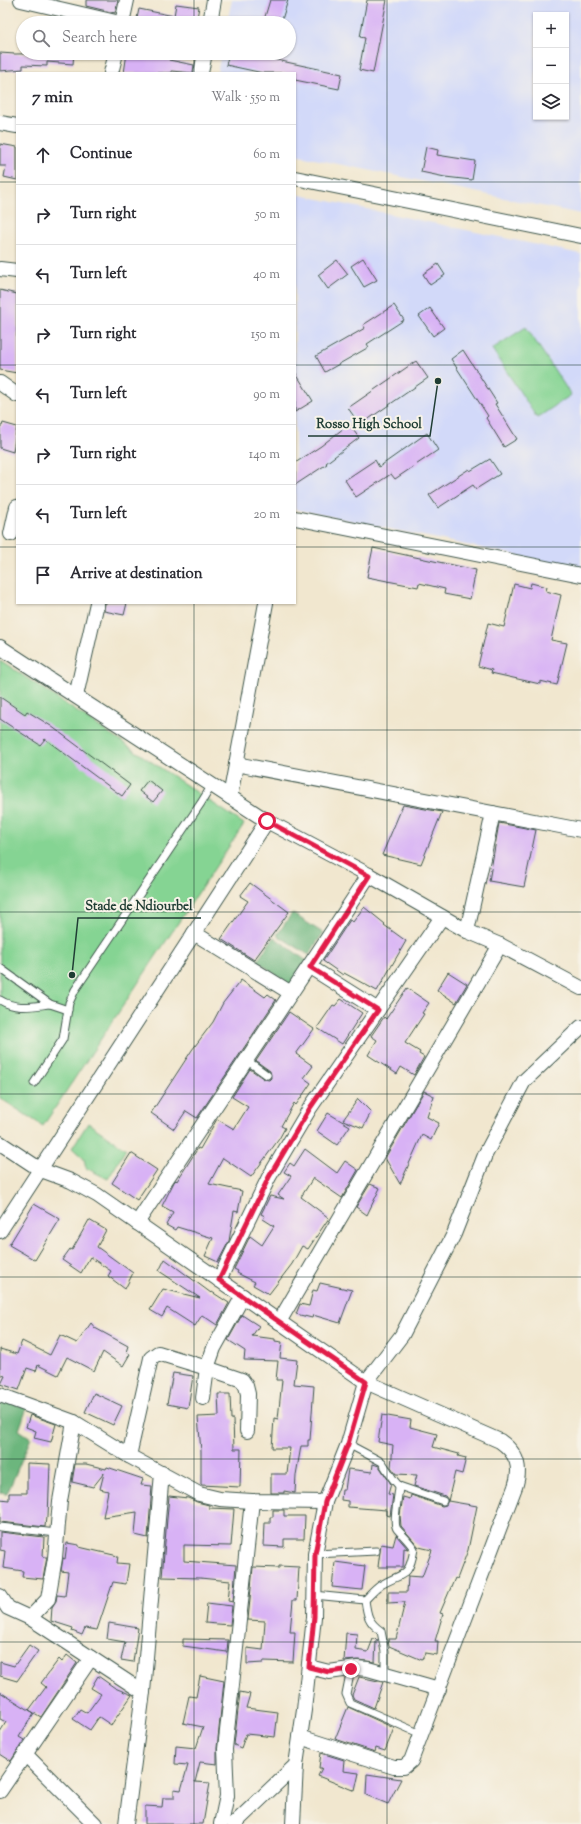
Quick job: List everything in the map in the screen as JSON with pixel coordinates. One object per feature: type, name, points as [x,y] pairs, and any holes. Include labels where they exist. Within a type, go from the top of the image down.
[{"type":"street","points":[[21,0],[91,16]]},
{"type":"street","points":[[123,16],[128,0]]},
{"type":"street","points":[[211,16],[214,0]]},
{"type":"street","points":[[112,72],[115,60]]},
{"type":"street","points":[[201,72],[203,60]]},
{"type":"street","points":[[0,123],[16,126]]},
{"type":"street","points":[[296,178],[581,236]]},
{"type":"street","points":[[0,268],[16,272]]},
{"type":"street","points":[[0,384],[16,394]]},
{"type":"street","points":[[9,533],[16,510]]},
{"type":"street","points":[[296,518],[581,575]]},
{"type":"street","points":[[76,696],[96,604]]},
{"type":"street","points":[[230,797],[266,604]]},
{"type":"street","points":[[0,647],[267,821],[467,931],[500,945],[581,988]]},
{"type":"street","points":[[236,764],[581,830]]},
{"type":"street","points":[[467,931],[493,813]]},
{"type":"street","points":[[0,1231],[267,821]]},
{"type":"street","points":[[137,1223],[245,1060],[310,967],[369,876]]},
{"type":"street","points":[[219,1280],[269,1177],[310,1108],[442,917]]},
{"type":"street","points":[[194,933],[291,993]]},
{"type":"street","points":[[279,1322],[500,945]]},
{"type":"street","points":[[310,967],[378,1010]]},
{"type":"street","points":[[293,1824],[296,1765],[314,1617],[315,1554],[325,1502],[348,1444],[366,1382],[402,1335],[454,1234],[485,1155],[524,1081],[581,1027]]},
{"type":"street","points":[[0,1143],[41,1170],[84,1187],[366,1382],[500,1441],[509,1447],[516,1456],[519,1466],[519,1477],[411,1761],[404,1767],[399,1768],[300,1737]]},
{"type":"street","points":[[203,1398],[207,1368],[214,1348],[243,1296]]},
{"type":"street","points":[[129,1456],[150,1361],[153,1355],[161,1353],[238,1378],[244,1383],[248,1394],[247,1431]]},
{"type":"street","points":[[0,1395],[74,1422],[129,1456],[199,1494],[220,1499],[325,1502]]},
{"type":"street","points":[[30,1618],[48,1599],[60,1501],[74,1422]]},
{"type":"street","points":[[126,1824],[143,1692],[162,1473]]},
{"type":"street","points":[[221,1824],[227,1796],[225,1749],[252,1501]]},
{"type":"street","points":[[0,1596],[8,1608],[30,1618],[143,1692]]},
{"type":"street","points":[[0,1791],[91,1658]]},
{"type":"street","points":[[309,1667],[329,1672],[362,1668],[385,1673],[439,1689]]},
{"type":"street","points":[[25,1754],[95,1824]]},
{"type":"street","points":[[234,1824],[296,1765]]},
{"type":"lane","points":[[34,1083],[64,1039],[68,1010],[75,990],[212,785]]},
{"type":"lane","points":[[0,968],[50,1004],[68,1010]]},
{"type":"lane","points":[[0,1000],[9,1006],[20,1007],[50,1004]]},
{"type":"lane","points":[[245,1060],[267,1074]]},
{"type":"lane","points":[[348,1444],[382,1462],[392,1479],[399,1486],[444,1501]]},
{"type":"lane","points":[[314,1595],[364,1600],[380,1586],[405,1574],[412,1562],[414,1549],[403,1534],[397,1529],[395,1522],[399,1486]]},
{"type":"lane","points":[[0,1527],[57,1533]]},
{"type":"lane","points":[[315,1554],[376,1551]]},
{"type":"lane","points":[[364,1600],[366,1612],[372,1625],[381,1631],[385,1652],[385,1673]]},
{"type":"lane","points":[[351,1669],[346,1694],[350,1703],[421,1734]]},
{"type":"shaded area","points":[[232,0],[581,0],[581,214],[296,155],[296,72],[217,72],[220,60],[296,60],[296,16],[229,16]]},
{"type":"shaded area","points":[[296,194],[581,254],[581,569],[296,509]]},
{"type":"green space","points":[[526,327],[571,395],[537,418],[492,349]]},
{"type":"green space","points":[[0,660],[244,824],[43,1126],[0,1098]]},
{"type":"green space","points":[[292,913],[323,933],[309,955],[277,935]]},
{"type":"green space","points":[[274,937],[307,961],[290,985],[257,961]]},
{"type":"green space","points":[[88,1123],[126,1149],[108,1179],[86,1168],[84,1159],[72,1148]]},
{"type":"green space","points":[[0,1399],[27,1408],[19,1430],[31,1438],[7,1494],[0,1493]]},
{"type":"building","points":[[86,0],[118,0],[115,13],[86,6]]},
{"type":"building","points":[[270,0],[288,0],[283,16],[265,16]]},
{"type":"building","points":[[367,0],[387,0],[373,73],[359,70],[365,38],[360,37]]},
{"type":"building","points":[[176,4],[199,7],[197,16],[174,16]]},
{"type":"building","points":[[139,9],[174,16],[138,16]]},
{"type":"building","points":[[0,53],[16,54],[16,60],[73,60],[73,64],[47,62],[47,66],[23,65],[23,69],[0,71]]},
{"type":"building","points":[[126,60],[169,60],[194,65],[193,72],[124,72]]},
{"type":"building","points":[[227,60],[277,60],[342,74],[339,89],[296,80],[296,72],[258,72],[226,65]]},
{"type":"building","points":[[0,144],[16,147],[16,180],[4,177],[6,166],[0,166]]},
{"type":"building","points":[[426,147],[438,150],[437,155],[475,161],[472,180],[445,177],[421,172]]},
{"type":"building","points":[[363,258],[377,280],[364,287],[351,266]]},
{"type":"building","points":[[337,260],[348,274],[328,289],[318,275]]},
{"type":"building","points":[[438,264],[445,275],[430,285],[423,274]]},
{"type":"building","points":[[0,290],[16,294],[16,373],[0,370]]},
{"type":"building","points":[[394,305],[404,320],[367,344],[369,347],[325,372],[316,356],[365,328],[363,325]]},
{"type":"building","points":[[430,308],[444,328],[433,336],[419,316]]},
{"type":"building","points":[[463,350],[497,403],[495,404],[517,439],[504,447],[486,418],[488,416],[451,359]]},
{"type":"building","points":[[416,361],[428,378],[360,425],[348,408]]},
{"type":"building","points":[[296,374],[313,401],[296,411]]},
{"type":"building","points":[[3,423],[16,427],[13,452],[0,448],[0,426],[2,426]]},
{"type":"building","points":[[349,424],[359,438],[326,463],[327,464],[296,484],[296,462],[321,446]]},
{"type":"building","points":[[427,433],[438,450],[395,479],[391,474],[356,497],[345,480],[375,460],[379,467]]},
{"type":"building","points":[[490,459],[500,474],[476,489],[473,485],[438,508],[429,495],[469,469],[470,471]]},
{"type":"building","points":[[373,548],[476,570],[470,599],[444,594],[445,589],[419,583],[418,587],[367,577]]},
{"type":"building","points":[[531,583],[547,587],[546,591],[561,595],[551,640],[567,643],[557,685],[540,681],[540,684],[491,673],[492,670],[478,666],[488,623],[504,627],[514,584],[530,588]]},
{"type":"building","points":[[105,604],[127,604],[124,615],[104,611]]},
{"type":"building","points":[[0,697],[25,714],[27,711],[51,726],[130,785],[122,796],[45,739],[40,745],[0,719]]},
{"type":"building","points":[[148,780],[162,791],[153,802],[139,791]]},
{"type":"building","points":[[403,805],[442,812],[421,864],[382,855]]},
{"type":"building","points":[[499,823],[536,830],[524,887],[489,881]]},
{"type":"building","points":[[250,883],[289,912],[254,960],[221,939],[248,901],[240,896]]},
{"type":"building","points":[[364,907],[385,924],[384,925],[406,941],[377,991],[344,973],[343,975],[323,961],[350,920],[353,922]]},
{"type":"building","points":[[448,972],[467,984],[456,1003],[437,990]]},
{"type":"building","points":[[241,980],[265,997],[268,994],[276,1000],[197,1118],[186,1111],[174,1129],[151,1113],[192,1050],[213,1022],[223,1003]]},
{"type":"building","points":[[407,988],[429,1003],[422,1013],[424,1014],[405,1043],[420,1052],[419,1054],[424,1057],[414,1075],[401,1067],[397,1074],[368,1055],[377,1040],[371,1036],[384,1017],[386,1019]]},
{"type":"building","points":[[341,999],[362,1013],[342,1044],[317,1028],[333,1005],[335,1006]]},
{"type":"building","points":[[289,1012],[314,1029],[296,1054],[313,1066],[304,1078],[311,1083],[296,1105],[294,1103],[281,1126],[285,1128],[279,1139],[251,1177],[223,1158],[209,1184],[242,1191],[238,1212],[234,1211],[229,1241],[218,1262],[205,1256],[213,1238],[177,1227],[175,1230],[166,1225],[173,1212],[162,1206],[174,1182],[176,1180],[177,1181],[198,1148],[200,1149],[217,1119],[234,1129],[248,1107],[232,1097],[250,1069],[264,1079],[269,1080],[271,1078],[270,1071],[256,1061]]},
{"type":"building","points":[[424,1091],[434,1096],[427,1117],[439,1123],[431,1140],[422,1135],[400,1184],[385,1158]]},
{"type":"building","points":[[358,1099],[371,1112],[363,1128],[343,1120]]},
{"type":"building","points":[[328,1113],[350,1126],[337,1145],[317,1131]]},
{"type":"building","points":[[305,1149],[337,1173],[345,1161],[358,1170],[342,1198],[313,1178],[301,1197],[329,1218],[308,1249],[302,1246],[292,1264],[269,1294],[253,1285],[255,1282],[237,1273],[238,1271],[234,1269],[250,1236],[262,1245],[274,1226],[263,1219],[265,1216],[261,1214],[270,1196],[284,1199],[278,1195],[291,1176],[284,1172],[290,1163],[294,1166]]},
{"type":"building","points":[[131,1153],[157,1170],[137,1200],[112,1183]]},
{"type":"building","points":[[370,1184],[380,1188],[367,1215],[356,1207]]},
{"type":"building","points":[[34,1204],[60,1219],[35,1260],[9,1245]]},
{"type":"building","points":[[89,1220],[106,1230],[97,1247],[133,1273],[125,1289],[108,1276],[111,1271],[90,1257],[81,1273],[62,1260],[70,1249],[72,1250]]},
{"type":"building","points":[[165,1259],[211,1293],[212,1292],[229,1303],[217,1325],[202,1315],[195,1326],[167,1308],[162,1317],[150,1310],[163,1289],[200,1298],[159,1271]]},
{"type":"building","points":[[320,1283],[352,1290],[340,1323],[313,1315],[312,1318],[296,1314],[300,1304],[309,1306],[313,1290],[317,1291]]},
{"type":"building","points":[[242,1315],[259,1326],[252,1336],[275,1339],[275,1341],[282,1342],[280,1358],[297,1360],[294,1384],[314,1386],[310,1440],[308,1440],[308,1446],[301,1446],[296,1475],[295,1493],[284,1491],[284,1493],[271,1493],[271,1474],[287,1474],[290,1448],[272,1448],[274,1418],[278,1419],[282,1380],[276,1380],[278,1361],[244,1360],[245,1351],[228,1340]]},
{"type":"building","points":[[91,1323],[95,1328],[128,1346],[126,1352],[130,1354],[123,1366],[103,1352],[94,1371],[67,1357],[58,1375],[38,1365],[36,1371],[27,1368],[19,1390],[1,1384],[5,1376],[0,1374],[0,1349],[17,1354],[22,1341],[50,1355],[60,1335],[77,1343]]},
{"type":"building","points":[[173,1373],[193,1376],[188,1408],[167,1404]]},
{"type":"building","points":[[94,1393],[122,1406],[113,1425],[85,1412]]},
{"type":"building","points":[[218,1394],[230,1394],[234,1449],[241,1449],[240,1487],[201,1485],[201,1451],[198,1417],[219,1416]]},
{"type":"building","points":[[30,1415],[56,1424],[51,1442],[34,1438],[36,1431],[26,1427]]},
{"type":"building","points":[[382,1415],[411,1420],[410,1427],[437,1434],[433,1447],[459,1454],[458,1456],[466,1458],[462,1474],[455,1472],[448,1501],[477,1506],[468,1550],[457,1579],[455,1578],[440,1613],[443,1614],[435,1641],[438,1641],[437,1655],[425,1653],[422,1660],[389,1646],[388,1639],[396,1639],[405,1602],[388,1603],[388,1592],[407,1592],[408,1576],[422,1577],[432,1550],[419,1547],[401,1526],[400,1515],[403,1497],[410,1499],[411,1495],[442,1506],[446,1505],[448,1500],[445,1496],[414,1486],[417,1475],[396,1474],[391,1467],[393,1445],[378,1442]]},
{"type":"building","points":[[27,1463],[50,1464],[48,1517],[46,1517],[45,1527],[0,1522],[0,1499],[9,1500],[9,1493],[27,1493]]},
{"type":"building","points":[[75,1464],[86,1464],[106,1469],[107,1467],[143,1479],[141,1485],[152,1486],[148,1538],[135,1535],[137,1512],[103,1517],[108,1491],[100,1489],[104,1473],[93,1487],[72,1482]]},
{"type":"building","points":[[373,1464],[379,1466],[391,1484],[388,1494],[393,1495],[390,1516],[386,1515],[386,1510],[348,1507],[348,1501],[341,1500],[342,1490],[345,1490],[348,1469],[372,1472]]},
{"type":"building","points":[[169,1496],[188,1498],[209,1505],[209,1508],[234,1509],[231,1546],[184,1545],[184,1561],[236,1565],[233,1602],[228,1601],[230,1581],[200,1578],[162,1577]]},
{"type":"building","points":[[273,1510],[284,1510],[284,1516],[305,1516],[304,1539],[284,1539],[284,1547],[264,1546],[265,1523],[270,1523],[270,1517],[273,1517]]},
{"type":"building","points":[[0,1532],[44,1537],[43,1557],[47,1557],[43,1579],[22,1577],[23,1571],[3,1568],[5,1551],[0,1550]]},
{"type":"building","points":[[396,1535],[408,1549],[404,1548],[403,1567],[378,1567],[381,1544],[393,1546]]},
{"type":"building","points":[[67,1543],[118,1556],[117,1563],[129,1564],[126,1584],[113,1582],[97,1630],[85,1628],[82,1635],[72,1631],[73,1628],[51,1621],[52,1607],[56,1601],[57,1595],[65,1596],[68,1572],[61,1571],[63,1558],[65,1559]]},
{"type":"building","points":[[335,1562],[365,1566],[362,1590],[332,1587]]},
{"type":"building","points":[[279,1566],[299,1567],[297,1600],[293,1600],[290,1632],[295,1632],[293,1662],[264,1661],[263,1663],[247,1664],[247,1648],[263,1650],[265,1621],[248,1620],[253,1567],[279,1568]]},
{"type":"building","points":[[207,1603],[232,1606],[230,1625],[205,1623]]},
{"type":"building","points":[[109,1623],[138,1628],[133,1662],[121,1660],[125,1642],[107,1639]]},
{"type":"building","points":[[346,1633],[357,1634],[356,1650],[368,1652],[373,1639],[378,1640],[376,1641],[375,1662],[358,1660],[344,1661]]},
{"type":"building","points":[[183,1639],[228,1640],[227,1652],[183,1646]]},
{"type":"building","points":[[29,1645],[38,1651],[17,1681],[0,1676],[0,1662],[14,1666]]},
{"type":"building","points":[[67,1655],[77,1663],[41,1717],[29,1710],[46,1687],[41,1683],[59,1659],[62,1662]]},
{"type":"building","points":[[98,1676],[115,1688],[132,1695],[111,1725],[99,1717],[90,1730],[73,1719],[80,1709],[87,1713],[101,1694],[91,1688]]},
{"type":"building","points":[[200,1676],[224,1681],[217,1748],[217,1764],[200,1762],[195,1782],[210,1783],[203,1824],[145,1824],[145,1806],[162,1807],[163,1798],[174,1798],[174,1789],[181,1790],[188,1765],[175,1764],[176,1746],[196,1748],[203,1727],[183,1723],[189,1696],[196,1697]]},
{"type":"building","points":[[359,1677],[383,1682],[374,1708],[354,1699],[352,1695]]},
{"type":"building","points":[[0,1692],[34,1713],[19,1737],[24,1740],[11,1761],[0,1754],[0,1732],[6,1722],[0,1719]]},
{"type":"building","points":[[240,1692],[250,1694],[246,1708],[278,1712],[275,1737],[246,1734],[241,1748],[234,1745]]},
{"type":"building","points":[[348,1707],[394,1728],[385,1751],[376,1748],[375,1752],[335,1739]]},
{"type":"building","points":[[321,1753],[344,1760],[343,1771],[359,1773],[355,1791],[318,1776],[322,1768],[319,1768]]},
{"type":"building","points":[[367,1774],[401,1779],[388,1804],[366,1795]]},
{"type":"place","name":"Rosso High School","points":[[438,381]]},
{"type":"place","name":"Stade de Ndiourbel","points":[[72,975]]},
{"type":"route","points":[[267,821],[369,876],[310,967],[378,1010],[310,1108],[269,1177],[219,1280],[366,1382],[348,1444],[325,1502],[315,1554],[314,1617],[309,1667],[329,1672],[338,1672],[351,1669]]}]
